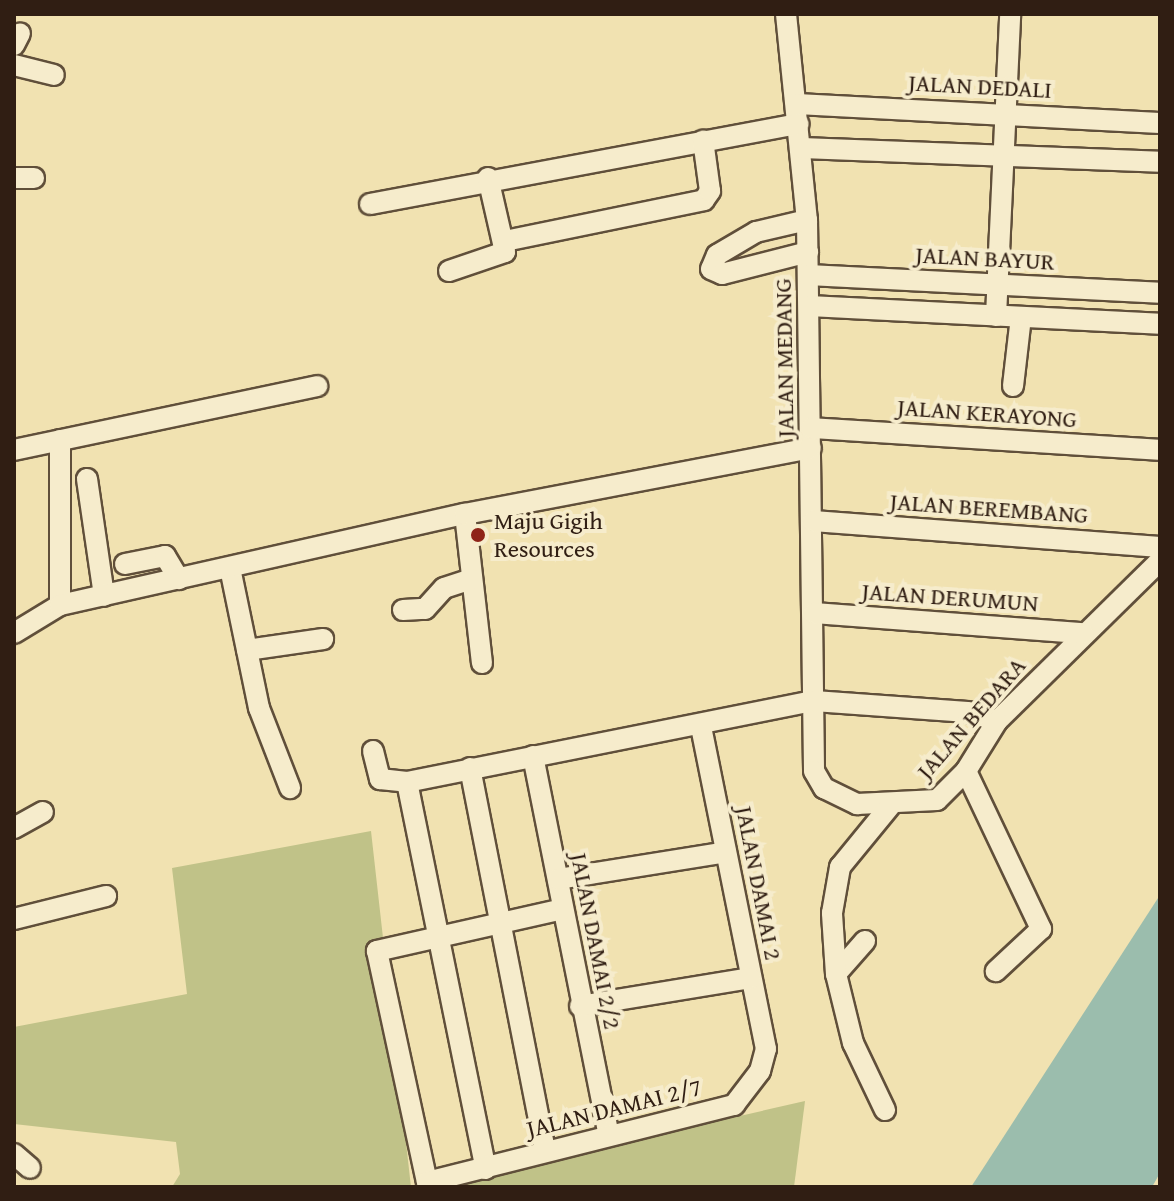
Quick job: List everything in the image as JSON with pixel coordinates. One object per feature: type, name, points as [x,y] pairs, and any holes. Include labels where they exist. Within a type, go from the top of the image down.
[{"type":"street","name":"JALAN MEDANG","points":[[786,14],[807,220],[814,701]]},
{"type":"street","points":[[996,316],[995,284],[1010,14]]},
{"type":"street","points":[[14,65],[54,75]]},
{"type":"street","name":"JALAN DEDALI","points":[[370,204],[488,178],[703,140],[798,114],[1005,112],[1160,123]]},
{"type":"street","points":[[505,241],[704,200],[710,191],[703,140]]},
{"type":"street","points":[[802,148],[1160,162]]},
{"type":"street","points":[[449,271],[500,255],[505,241],[488,178]]},
{"type":"street","points":[[807,220],[756,232],[717,255],[711,269],[722,274],[808,252]]},
{"type":"street","name":"JALAN BAYUR","points":[[808,275],[1160,293]]},
{"type":"street","points":[[809,306],[1160,324]]},
{"type":"street","points":[[1013,386],[1021,317]]},
{"type":"street","points":[[14,450],[317,386]]},
{"type":"street","name":"JALAN KERAYONG","points":[[14,633],[60,605],[811,438],[1160,450]]},
{"type":"street","points":[[60,440],[60,605]]},
{"type":"street","points":[[87,479],[104,596]]},
{"type":"street","points":[[465,514],[482,663]]},
{"type":"street","name":"JALAN BEREMBANG","points":[[813,521],[1160,547]]},
{"type":"street","points":[[125,564],[165,556],[179,579]]},
{"type":"street","points":[[230,568],[266,734],[290,788]]},
{"type":"street","name":"JALAN BEDARA","points":[[814,701],[814,771],[824,788],[857,804],[890,806],[937,800],[966,771],[997,721],[1083,633],[1157,574]]},
{"type":"street","points":[[403,610],[425,609],[444,588],[472,579]]},
{"type":"street","name":"JALAN DERUMUN","points":[[814,613],[1083,633]]},
{"type":"street","points":[[247,650],[323,639]]},
{"type":"street","points":[[373,751],[380,779],[407,782],[533,756],[701,728],[814,701],[968,712],[997,721]]},
{"type":"street","name":"JALAN DAMAI 2","points":[[701,728],[766,1049]]},
{"type":"street","name":"JALAN DAMAI 2/2","points":[[533,756],[580,1006],[609,1135]]},
{"type":"street","points":[[470,768],[545,1152]]},
{"type":"street","points":[[966,771],[1040,922],[1032,943],[996,971]]},
{"type":"street","points":[[407,782],[486,1169]]},
{"type":"street","points":[[885,1110],[853,1043],[836,974],[832,913],[840,867],[890,806]]},
{"type":"street","points":[[14,828],[43,812]]},
{"type":"street","points":[[558,879],[726,852]]},
{"type":"street","points":[[14,919],[106,896]]},
{"type":"street","points":[[437,933],[563,909]]},
{"type":"street","name":"JALAN DAMAI 2/7","points":[[437,933],[387,946],[376,957],[422,1178],[443,1182],[609,1135],[734,1105],[766,1049]]},
{"type":"street","points":[[836,974],[865,941]]},
{"type":"street","points":[[580,1006],[751,978]]},
{"type":"street","points":[[14,1154],[30,1168]]},
{"type":"green space","points":[[371,831],[411,1187],[172,1187],[180,1174],[176,1142],[14,1124],[14,1027],[187,994],[172,868]]},
{"type":"green space","points":[[805,1101],[794,1187],[430,1187]]},
{"type":"shaded area","points":[[1160,895],[1160,1173],[1152,1187],[971,1187]]},
{"type":"place","name":"Maju Gigih Resources","points":[[478,535]]}]
